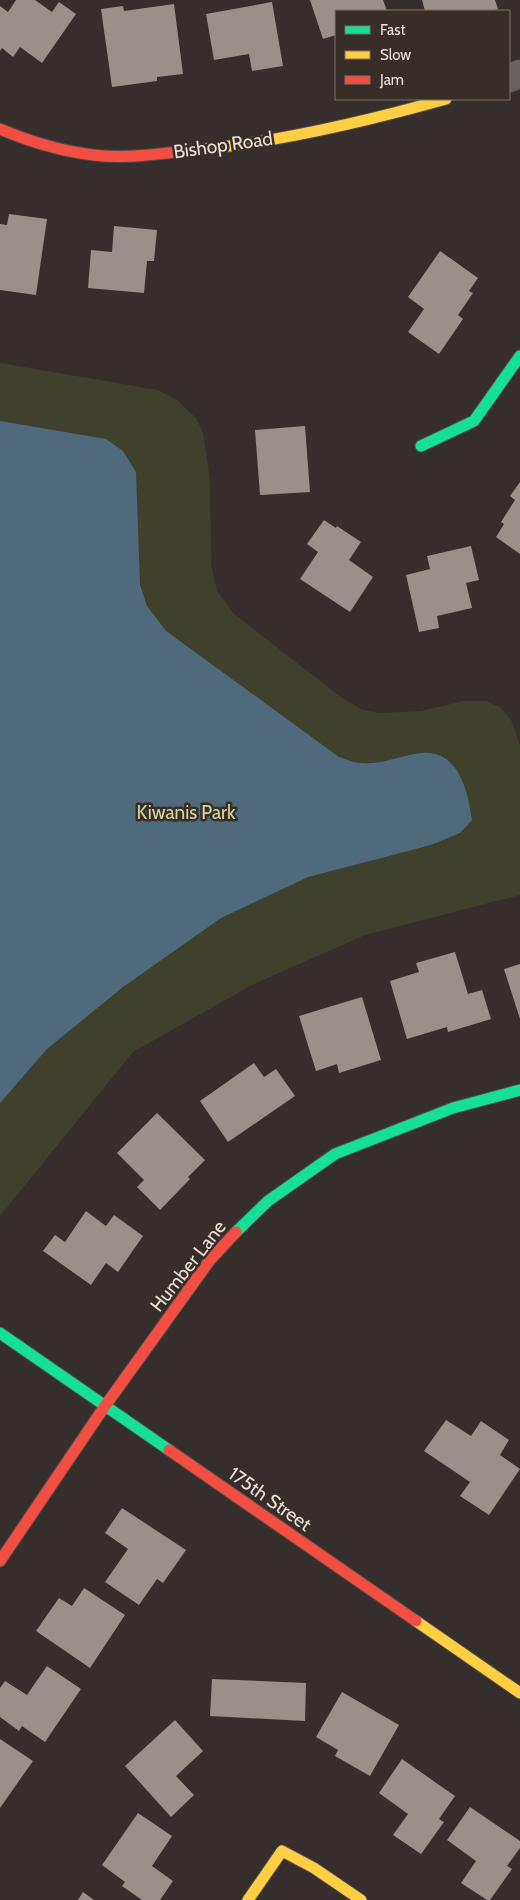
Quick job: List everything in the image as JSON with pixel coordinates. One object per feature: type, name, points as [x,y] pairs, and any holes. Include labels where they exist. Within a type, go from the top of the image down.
[{"type":"street","name":"Bishop Road","points":[[0,129],[38,143],[96,156],[151,154],[207,150],[265,141],[400,113],[443,100]]},
{"type":"street","points":[[422,446],[474,421],[520,356]]},
{"type":"street","name":"Humber Lane","points":[[0,1561],[105,1406],[210,1260],[268,1201],[335,1154],[453,1108],[520,1090]]},
{"type":"street","name":"175th Street","points":[[0,1333],[520,1694]]},
{"type":"street","points":[[248,1900],[282,1852],[314,1868],[361,1900]]},
{"type":"green space","name":"Kiwanis Park","points":[[0,363],[158,390],[177,400],[196,418],[203,433],[210,480],[211,565],[217,591],[233,613],[342,698],[363,710],[379,713],[421,711],[464,701],[486,701],[500,707],[511,720],[520,745],[520,895],[365,935],[252,985],[133,1052],[0,1216]]},
{"type":"water","name":"Kiwanis Park","points":[[0,421],[106,439],[123,451],[136,472],[140,585],[147,606],[166,631],[339,757],[356,762],[369,763],[422,753],[435,754],[445,758],[453,765],[464,786],[472,820],[460,833],[431,845],[308,877],[221,918],[123,987],[47,1049],[0,1103]]},
{"type":"building","points":[[16,0],[35,0],[52,12],[59,2],[76,14],[42,63],[20,47],[13,57],[2,48],[0,51],[0,6],[8,12]]},
{"type":"building","points":[[310,0],[383,0],[387,10],[335,10],[335,35],[323,39]]},
{"type":"building","points":[[422,0],[495,0],[498,9],[494,10],[425,10]]},
{"type":"building","points":[[272,2],[283,66],[252,71],[249,54],[214,60],[206,14]]},
{"type":"building","points":[[174,4],[183,74],[157,77],[157,81],[112,87],[101,9],[123,6],[124,11]]},
{"type":"building","points":[[9,214],[47,219],[36,295],[0,290],[0,224],[7,225]]},
{"type":"building","points":[[114,226],[157,230],[154,261],[147,261],[144,293],[88,288],[91,250],[112,252]]},
{"type":"building","points":[[440,251],[478,278],[469,291],[473,293],[458,315],[463,319],[439,354],[408,332],[424,309],[408,297]]},
{"type":"building","points":[[305,426],[310,492],[260,495],[255,430]]},
{"type":"building","points":[[520,482],[520,554],[496,537],[504,524],[501,522],[515,500],[510,496]]},
{"type":"building","points":[[324,520],[361,542],[349,560],[373,577],[350,612],[300,579],[318,552],[307,544]]},
{"type":"building","points":[[471,546],[479,580],[466,583],[472,608],[437,616],[439,628],[419,632],[406,575],[430,569],[427,556]]},
{"type":"building","points":[[455,952],[468,994],[482,990],[491,1019],[448,1032],[447,1027],[407,1039],[390,981],[419,972],[416,963]]},
{"type":"building","points":[[520,964],[520,1019],[504,969]]},
{"type":"building","points":[[362,997],[381,1060],[339,1073],[337,1064],[316,1071],[299,1016]]},
{"type":"building","points":[[254,1063],[264,1077],[276,1069],[295,1096],[228,1142],[200,1101]]},
{"type":"building","points":[[157,1113],[205,1160],[188,1177],[190,1179],[160,1210],[137,1187],[144,1180],[117,1153]]},
{"type":"building","points":[[86,1211],[106,1226],[114,1215],[143,1236],[118,1272],[106,1263],[91,1285],[43,1251],[55,1235],[65,1242]]},
{"type":"building","points":[[446,1420],[471,1436],[481,1421],[509,1440],[500,1455],[520,1469],[489,1515],[460,1496],[470,1482],[424,1451]]},
{"type":"building","points":[[122,1508],[186,1550],[163,1583],[157,1579],[139,1605],[105,1582],[128,1549],[105,1533]]},
{"type":"building","points":[[84,1588],[125,1615],[90,1668],[36,1631],[59,1598],[72,1606]]},
{"type":"building","points":[[47,1666],[81,1689],[45,1742],[22,1726],[19,1731],[0,1717],[0,1688],[5,1681],[27,1695]]},
{"type":"building","points":[[212,1679],[306,1683],[305,1721],[210,1716]]},
{"type":"building","points":[[342,1692],[399,1725],[370,1776],[335,1756],[338,1750],[316,1737]]},
{"type":"building","points":[[175,1720],[203,1751],[176,1776],[194,1795],[171,1817],[125,1766]]},
{"type":"building","points":[[0,1739],[33,1761],[0,1808]]},
{"type":"building","points":[[402,1759],[455,1796],[439,1819],[444,1822],[421,1854],[393,1835],[408,1814],[379,1793]]},
{"type":"building","points":[[470,1807],[520,1841],[520,1848],[507,1866],[512,1869],[490,1900],[487,1900],[461,1883],[476,1861],[447,1840]]},
{"type":"building","points":[[138,1813],[172,1836],[152,1866],[173,1881],[160,1900],[142,1900],[122,1886],[125,1882],[102,1865]]},
{"type":"building","points":[[83,1892],[94,1900],[78,1900]]},
{"type":"traffic: fast","points":[[421,446],[474,421],[520,356]]},
{"type":"traffic: fast","points":[[236,1232],[268,1201],[335,1154],[453,1108],[520,1090]]},
{"type":"traffic: fast","points":[[0,1333],[169,1450]]},
{"type":"traffic: slow","points":[[195,150],[259,142],[322,130],[442,100]]},
{"type":"traffic: slow","points":[[416,1621],[520,1693]]},
{"type":"traffic: slow","points":[[248,1900],[282,1851],[314,1868],[361,1900]]},
{"type":"traffic: jam","points":[[0,129],[51,147],[103,156],[138,156],[195,150]]},
{"type":"traffic: jam","points":[[0,1561],[105,1406],[210,1260],[236,1232]]},
{"type":"traffic: jam","points":[[169,1450],[416,1621]]}]
